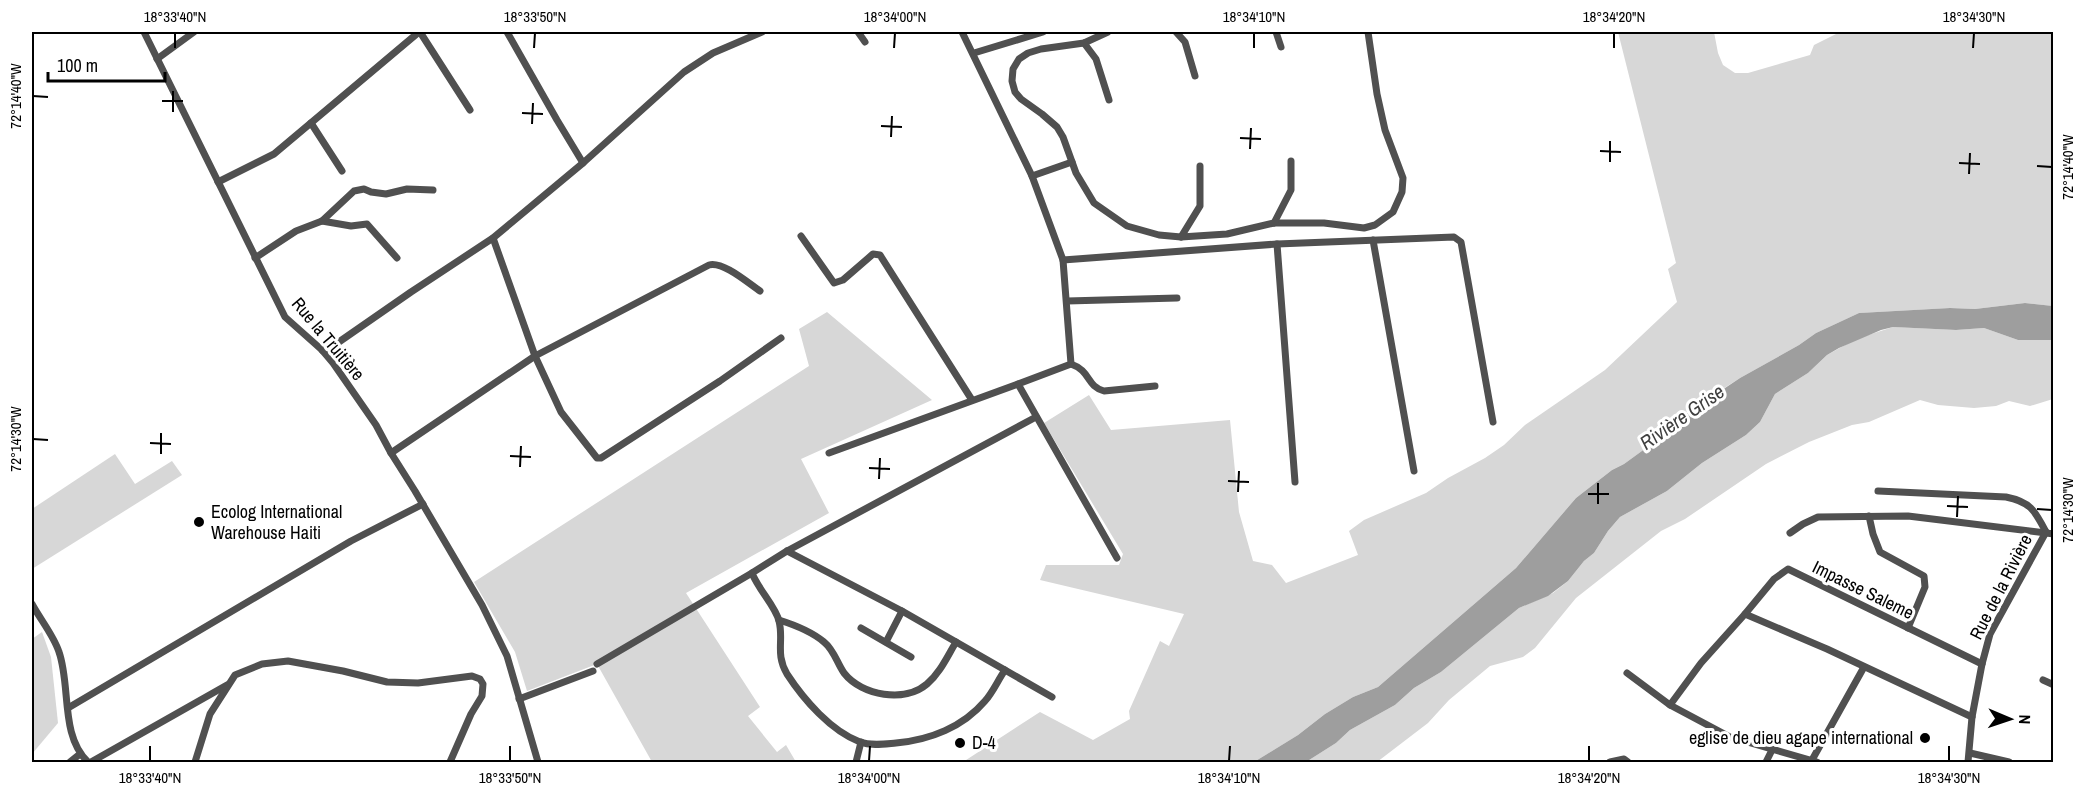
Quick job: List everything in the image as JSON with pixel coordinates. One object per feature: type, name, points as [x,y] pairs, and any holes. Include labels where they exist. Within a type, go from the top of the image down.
[{"type":"street","name":"Rue la Truitière","points":[[144,32],[285,317],[322,350],[376,425],[489,619],[507,656],[538,762]]},
{"type":"street","points":[[157,60],[194,32]]},
{"type":"street","points":[[218,182],[274,154],[419,32],[470,110]]},
{"type":"street","points":[[507,32],[583,163]]},
{"type":"street","points":[[322,350],[336,345],[493,238],[583,163],[684,72],[713,53],[762,32]]},
{"type":"street","points":[[858,32],[865,42]]},
{"type":"street","points":[[962,32],[1032,177],[1063,260],[1071,364]]},
{"type":"street","points":[[974,53],[1043,32]]},
{"type":"street","points":[[1108,32],[1084,43],[1028,53],[1019,59],[1013,69],[1012,81],[1015,92],[1042,114],[1063,136],[1081,184],[1094,203],[1117,220],[1143,232],[1181,237],[1227,234],[1274,223],[1324,223],[1364,228],[1386,219],[1399,203],[1403,178],[1385,130],[1368,32]]},
{"type":"street","points":[[1176,32],[1185,42],[1196,76]]},
{"type":"street","points":[[1276,32],[1281,47]]},
{"type":"street","points":[[1084,43],[1096,58],[1109,100]]},
{"type":"street","points":[[311,123],[342,171]]},
{"type":"street","points":[[1274,223],[1291,190],[1291,161]]},
{"type":"street","points":[[1032,177],[1072,162]]},
{"type":"street","points":[[1181,237],[1200,206],[1200,166]]},
{"type":"street","points":[[255,258],[296,231],[322,221],[354,191],[364,189],[386,194],[406,189],[433,190]]},
{"type":"street","points":[[322,221],[351,226],[367,224],[397,258]]},
{"type":"street","points":[[801,236],[834,283],[843,280],[873,254],[880,255],[972,400]]},
{"type":"street","points":[[1063,260],[1277,244],[1454,237],[1461,242],[1494,422]]},
{"type":"street","points":[[493,238],[535,356],[561,412],[595,457],[601,458],[720,381],[781,338]]},
{"type":"street","points":[[1372,240],[1414,471]]},
{"type":"street","points":[[1277,244],[1295,482]]},
{"type":"street","points":[[391,453],[535,356],[714,264],[722,266],[760,291]]},
{"type":"street","points":[[1067,301],[1177,298]]},
{"type":"street","points":[[829,453],[1071,364],[1083,370],[1091,383],[1104,392],[1155,386]]},
{"type":"street","points":[[1018,384],[1117,558]]},
{"type":"street","points":[[519,699],[595,667],[788,551],[1036,417]]},
{"type":"street","points":[[1878,491],[2017,499],[2032,508],[2050,533]]},
{"type":"street","points":[[68,708],[351,541],[423,504]]},
{"type":"street","points":[[1869,516],[1880,552],[1924,576],[1925,587],[1908,628]]},
{"type":"street","points":[[1790,533],[1818,517],[1908,516],[2050,533]]},
{"type":"street","name":"Rue de la Rivière","points":[[1968,762],[1972,717],[1990,634],[2050,533]]},
{"type":"street","points":[[788,551],[902,611],[1052,697]]},
{"type":"street","name":"Impasse Saleme","points":[[1745,614],[1774,579],[1788,569],[1982,664]]},
{"type":"street","points":[[752,573],[779,620],[780,655],[789,676],[829,724],[861,742],[880,745],[908,742],[927,738],[955,726],[970,717],[986,700],[1005,670]]},
{"type":"street","points":[[32,604],[59,652],[70,724],[80,754],[89,762],[230,683]]},
{"type":"street","points":[[886,642],[902,611]]},
{"type":"street","points":[[1670,705],[1701,663],[1745,614],[1972,717]]},
{"type":"street","points":[[779,620],[799,627],[825,642],[844,674],[863,688],[877,693],[898,694],[926,686],[938,673],[956,642]]},
{"type":"street","points":[[861,628],[911,657]]},
{"type":"street","points":[[195,762],[210,714],[235,675],[262,664],[288,661],[387,682],[418,683],[472,676],[480,679],[483,684],[482,696],[471,714],[450,762]]},
{"type":"street","points":[[1627,673],[1670,705],[1730,737],[1815,761],[1864,667]]},
{"type":"street","points":[[2043,680],[2054,685]]},
{"type":"street","points":[[856,762],[861,742]]},
{"type":"street","points":[[1766,762],[1772,750]]},
{"type":"street","points":[[1970,753],[2009,762]]},
{"type":"street","points":[[70,762],[80,754]]},
{"type":"street","points":[[1611,762],[1624,759],[1628,762]]},
{"type":"shaded area","points":[[1618,32],[1714,32],[1723,65],[1735,73],[1748,73],[1810,55],[1814,45],[1840,32],[2053,32],[2053,306],[2025,303],[1975,309],[1950,308],[1859,313],[1816,333],[1688,411],[1646,448],[1612,470],[1576,498],[1516,568],[1378,687],[1353,697],[1254,762],[963,762],[1040,712],[1093,740],[1130,719],[1129,711],[1160,641],[1169,646],[1184,614],[1040,580],[1046,565],[1119,565],[1123,554],[1044,423],[1089,395],[1111,430],[1230,420],[1239,512],[1253,561],[1272,565],[1286,583],[1358,555],[1349,531],[1364,520],[1426,493],[1504,445],[1525,425],[1605,370],[1677,302],[1668,269],[1676,263]]},
{"type":"shaded area","points":[[827,312],[932,400],[801,459],[829,513],[686,593],[760,707],[748,716],[777,752],[786,745],[796,762],[652,762],[597,664],[527,691],[515,652],[474,582],[809,366],[799,329]]},
{"type":"shaded area","points":[[1893,327],[1956,330],[1984,328],[2018,340],[2053,340],[2053,399],[2030,406],[2009,401],[1996,406],[1974,408],[1938,405],[1920,400],[1869,422],[1852,425],[1809,442],[1766,464],[1685,519],[1661,531],[1576,598],[1535,648],[1523,657],[1490,666],[1449,700],[1428,723],[1377,762],[1306,762],[1336,743],[1350,730],[1395,705],[1414,688],[1441,672],[1519,608],[1553,593],[1568,581],[1584,561],[1594,553],[1620,517],[1667,491],[1702,463],[1746,435],[1760,422],[1775,394],[1808,373],[1827,355],[1856,339]]},
{"type":"shaded area","points":[[115,454],[135,484],[172,461],[182,475],[32,569],[32,509]]},
{"type":"shaded area","points":[[42,632],[51,657],[58,723],[32,754],[32,639]]},
{"type":"water","name":"Rivière Grise","points":[[2025,303],[2053,306],[2053,340],[2018,340],[1984,328],[1956,330],[1893,327],[1881,330],[1827,355],[1808,373],[1775,394],[1760,422],[1746,435],[1702,463],[1667,491],[1620,517],[1594,553],[1584,561],[1568,581],[1548,596],[1519,608],[1441,672],[1414,688],[1395,705],[1350,730],[1336,743],[1306,762],[1254,762],[1353,697],[1378,687],[1516,568],[1576,498],[1612,470],[1646,448],[1683,416],[1740,378],[1816,333],[1859,313],[1950,308],[1975,309]]},
{"type":"place","name":"Ecolog International Warehouse Haiti","points":[[199,522]]},
{"type":"place","name":"eglise de dieu agape international","points":[[1925,738]]},
{"type":"place","name":"D-4","points":[[960,743]]}]
